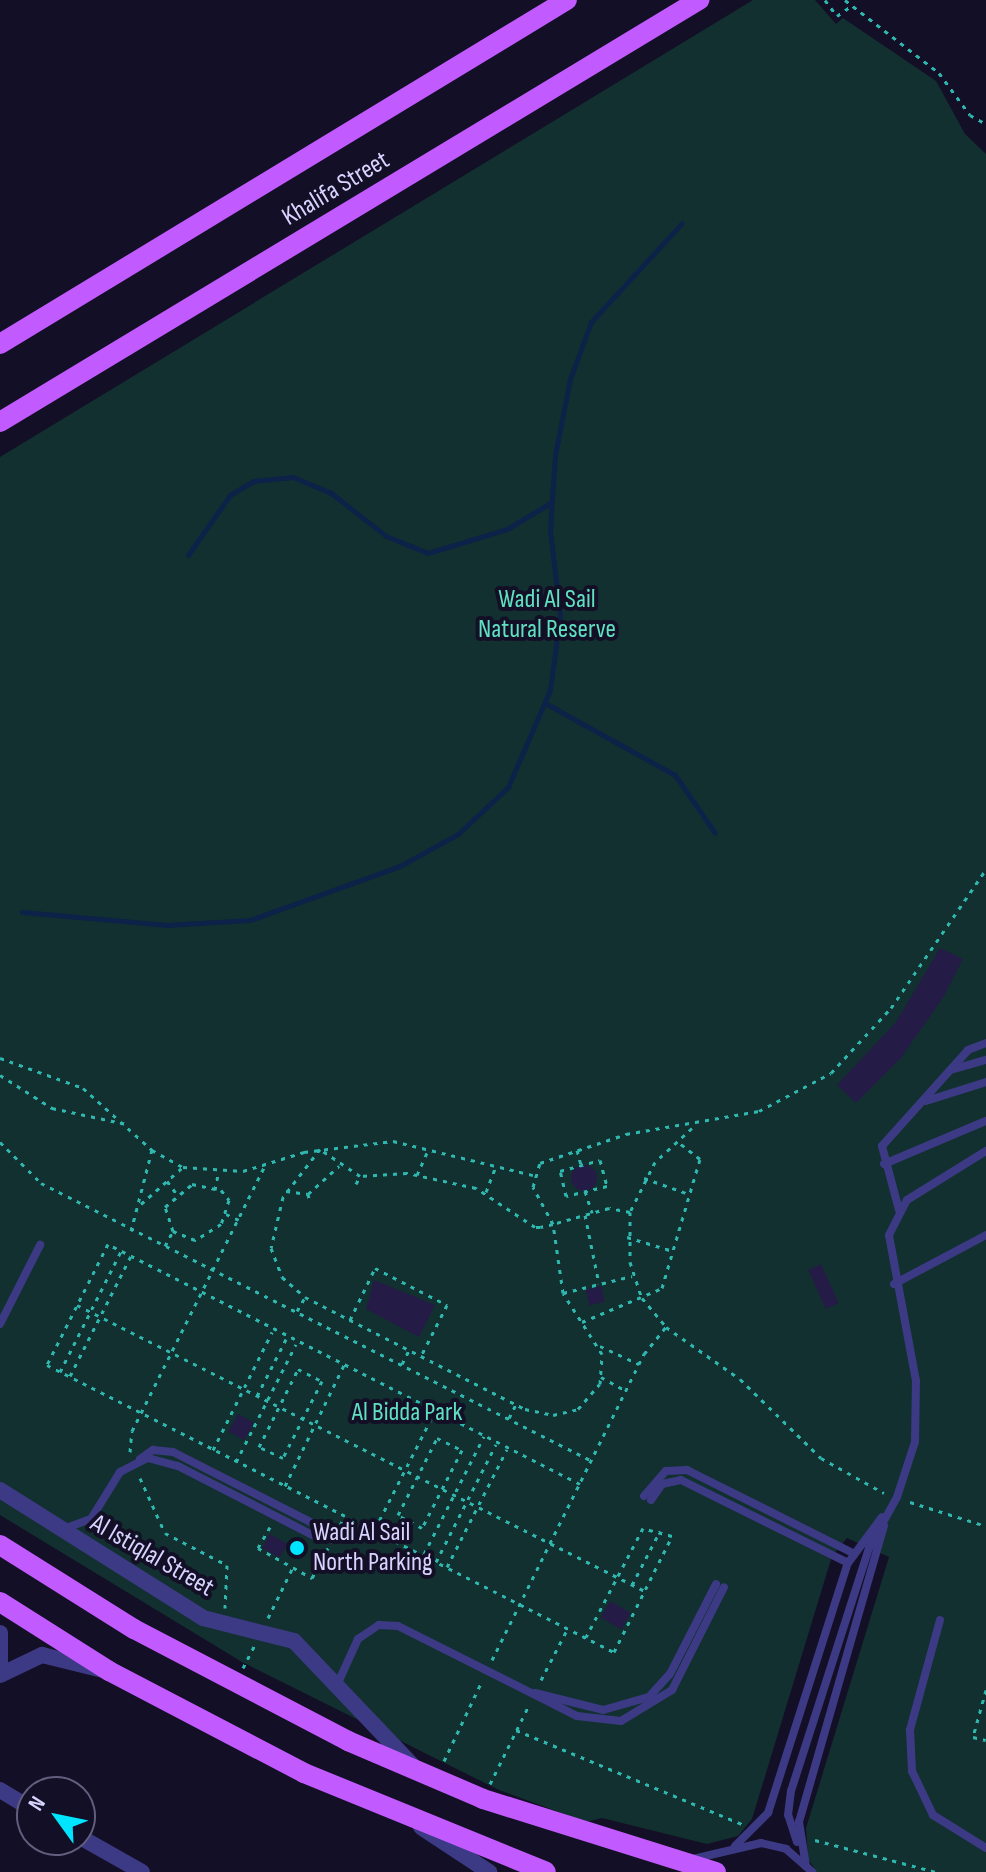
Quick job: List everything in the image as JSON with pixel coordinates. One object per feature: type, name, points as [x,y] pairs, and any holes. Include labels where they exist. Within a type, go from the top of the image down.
[{"type":"main road","name":"Khalifa Street","points":[[0,344],[567,0]]},
{"type":"main road","name":"Khalifa Street","points":[[0,422],[699,0]]},
{"type":"main road","name":"Al Istiqlal Street","points":[[0,1545],[234,1686],[429,1776],[483,1799],[716,1872]]},
{"type":"main road","points":[[0,1602],[109,1671],[413,1822],[546,1872]]},
{"type":"street","name":"Al Istiqlal Street","points":[[0,1490],[56,1530],[222,1623],[294,1641],[429,1776]]},
{"type":"street","points":[[0,1633],[0,1666]]},
{"type":"street","points":[[0,1675],[42,1655],[109,1671]]},
{"type":"street","points":[[413,1822],[489,1872]]},
{"type":"street","points":[[96,1850],[116,1866],[142,1872]]},
{"type":"lane","points":[[735,1846],[759,1827],[848,1563],[897,1497],[915,1442],[917,1402],[888,1245],[899,1210],[884,1164],[882,1146],[954,1069],[986,1043]]},
{"type":"lane","points":[[954,1069],[986,1060]]},
{"type":"lane","points":[[925,1102],[986,1082]]},
{"type":"lane","points":[[884,1164],[986,1121]]},
{"type":"lane","points":[[899,1210],[986,1151]]},
{"type":"lane","points":[[894,1284],[986,1235]]},
{"type":"lane","points":[[0,1324],[40,1245]]},
{"type":"lane","points":[[56,1530],[91,1519],[137,1460],[153,1450],[173,1452],[322,1528]]},
{"type":"lane","points":[[137,1460],[178,1466],[318,1538]]},
{"type":"lane","points":[[848,1563],[681,1480],[662,1484],[648,1498],[666,1471],[687,1470],[853,1553]]},
{"type":"lane","points":[[809,1869],[788,1815],[791,1791],[886,1514]]},
{"type":"lane","points":[[797,1839],[886,1514]]},
{"type":"lane","points":[[337,1686],[358,1639],[387,1624],[488,1669],[589,1720],[644,1714],[672,1690],[720,1586]]},
{"type":"lane","points":[[940,1620],[912,1717],[912,1771],[933,1815],[986,1848]]},
{"type":"lane","points":[[683,1862],[735,1846],[774,1845],[809,1869]]},
{"type":"path","points":[[825,0],[837,16],[850,7]]},
{"type":"path","points":[[845,0],[850,7],[927,63],[986,124]]},
{"type":"path","points":[[533,1175],[545,1158],[576,1149],[694,1127],[759,1111],[831,1073],[891,1008],[986,869]]},
{"type":"path","points":[[0,1058],[83,1088],[152,1150],[183,1167],[218,1173],[264,1167],[320,1149],[384,1141],[533,1175]]},
{"type":"path","points":[[0,1075],[52,1108],[126,1124]]},
{"type":"path","points":[[694,1127],[644,1178],[630,1212],[627,1237],[632,1276],[642,1298],[666,1327],[740,1379],[828,1464],[897,1497],[986,1526]]},
{"type":"path","points":[[582,1322],[662,1288],[700,1159],[677,1141]]},
{"type":"path","points":[[0,1142],[30,1177],[131,1231],[592,1461]]},
{"type":"path","points":[[320,1149],[339,1166],[360,1176],[417,1175],[486,1192],[530,1226],[553,1224],[592,1213],[630,1212]]},
{"type":"path","points":[[320,1149],[286,1191],[271,1248],[282,1277],[305,1297],[516,1404],[544,1414],[571,1412],[591,1398],[601,1377],[600,1346]]},
{"type":"path","points":[[417,1175],[428,1149]]},
{"type":"path","points":[[576,1149],[581,1165]]},
{"type":"path","points":[[131,1231],[141,1204],[152,1150]]},
{"type":"path","points":[[600,1160],[607,1186],[585,1191],[566,1196],[560,1171],[600,1160]]},
{"type":"path","points":[[286,1191],[308,1194],[339,1166]]},
{"type":"path","points":[[486,1192],[496,1166]]},
{"type":"path","points":[[141,1204],[183,1167]]},
{"type":"path","points":[[222,1623],[227,1565],[165,1533],[129,1437],[264,1167]]},
{"type":"path","points":[[215,1190],[218,1173]]},
{"type":"path","points":[[533,1175],[553,1224],[563,1293],[600,1346],[639,1364]]},
{"type":"path","points":[[356,1184],[360,1176]]},
{"type":"path","points":[[644,1178],[690,1194]]},
{"type":"path","points":[[167,1181],[176,1193]]},
{"type":"path","points":[[164,1247],[173,1231],[165,1207],[176,1193],[192,1184],[227,1196],[226,1214],[200,1239],[173,1231]]},
{"type":"path","points":[[585,1191],[592,1213]]},
{"type":"path","points":[[308,1194],[310,1203]]},
{"type":"path","points":[[226,1214],[239,1220]]},
{"type":"path","points":[[585,1215],[599,1284]]},
{"type":"path","points":[[627,1237],[674,1251]]},
{"type":"path","points":[[580,1484],[108,1244],[47,1365],[614,1652],[672,1536],[661,1530],[643,1528],[586,1637]]},
{"type":"path","points":[[60,1372],[121,1251]]},
{"type":"path","points":[[70,1376],[131,1256]]},
{"type":"path","points":[[350,1320],[375,1268],[447,1305],[421,1356]]},
{"type":"path","points":[[563,1293],[632,1276]]},
{"type":"path","points":[[296,1312],[305,1297]]},
{"type":"path","points":[[77,1305],[645,1591]]},
{"type":"path","points":[[429,1776],[488,1669],[639,1364],[666,1327]]},
{"type":"path","points":[[213,1450],[273,1330]]},
{"type":"path","points":[[257,1396],[287,1337]]},
{"type":"path","points":[[236,1462],[297,1342]]},
{"type":"path","points":[[402,1365],[409,1350]]},
{"type":"path","points":[[285,1486],[344,1365]]},
{"type":"path","points":[[298,1369],[322,1381],[303,1419],[283,1458],[259,1447],[298,1369]]},
{"type":"path","points":[[601,1377],[626,1391]]},
{"type":"path","points":[[508,1419],[516,1404]]},
{"type":"path","points":[[374,1530],[435,1411]]},
{"type":"path","points":[[423,1555],[484,1436]]},
{"type":"path","points":[[437,1438],[462,1450],[442,1489],[422,1528],[398,1515],[437,1438]]},
{"type":"path","points":[[436,1562],[496,1442]]},
{"type":"path","points":[[447,1567],[507,1448]]},
{"type":"path","points":[[272,1524],[258,1548],[312,1578],[345,1516]]},
{"type":"path","points":[[632,1585],[661,1530]]},
{"type":"path","points":[[483,1799],[568,1628]]},
{"type":"path","points":[[986,1690],[973,1737],[985,1740],[986,1734]]},
{"type":"path","points":[[516,1730],[715,1816],[759,1827]]},
{"type":"path","points":[[797,1839],[936,1872]]},
{"type":"green space","points":[[753,0],[815,0],[836,24],[843,18],[936,81],[965,134],[986,154],[986,1872],[817,1872],[808,1859],[806,1828],[889,1557],[847,1538],[832,1556],[752,1819],[738,1836],[707,1844],[602,1818],[586,1822],[499,1790],[242,1662],[0,1515],[0,457]]},
{"type":"building","points":[[940,948],[963,959],[944,996],[901,1058],[856,1103],[837,1085],[896,1022]]},
{"type":"building","points":[[584,1165],[593,1169],[597,1178],[593,1187],[584,1191],[575,1187],[571,1178],[575,1169]]},
{"type":"building","points":[[821,1264],[838,1303],[826,1309],[808,1270]]},
{"type":"building","points":[[374,1280],[435,1305],[419,1337],[366,1309]]},
{"type":"building","points":[[601,1286],[605,1302],[589,1305],[585,1290]]},
{"type":"building","points":[[238,1414],[254,1423],[244,1440],[228,1431]]},
{"type":"building","points":[[270,1534],[287,1544],[279,1558],[262,1548]]},
{"type":"building","points":[[610,1601],[631,1613],[621,1629],[600,1617]]},
{"type":"waterway","points":[[22,912],[167,925],[250,920],[400,866],[458,834],[508,787],[550,690],[560,615],[550,530],[555,455],[570,379],[591,322],[682,223]]},
{"type":"waterway","points":[[188,555],[230,495],[253,481],[293,477],[331,493],[386,536],[428,553],[507,529],[552,502]]},
{"type":"waterway","points":[[545,703],[675,775],[715,833]]},
{"type":"place","name":"Wadi Al Sail North Parking","points":[[297,1548]]},
{"type":"park label","name":"Wadi Al Sail Natural Reserve","points":[[547,615]]},
{"type":"park label","name":"Al Bidda Park","points":[[407,1413]]}]
